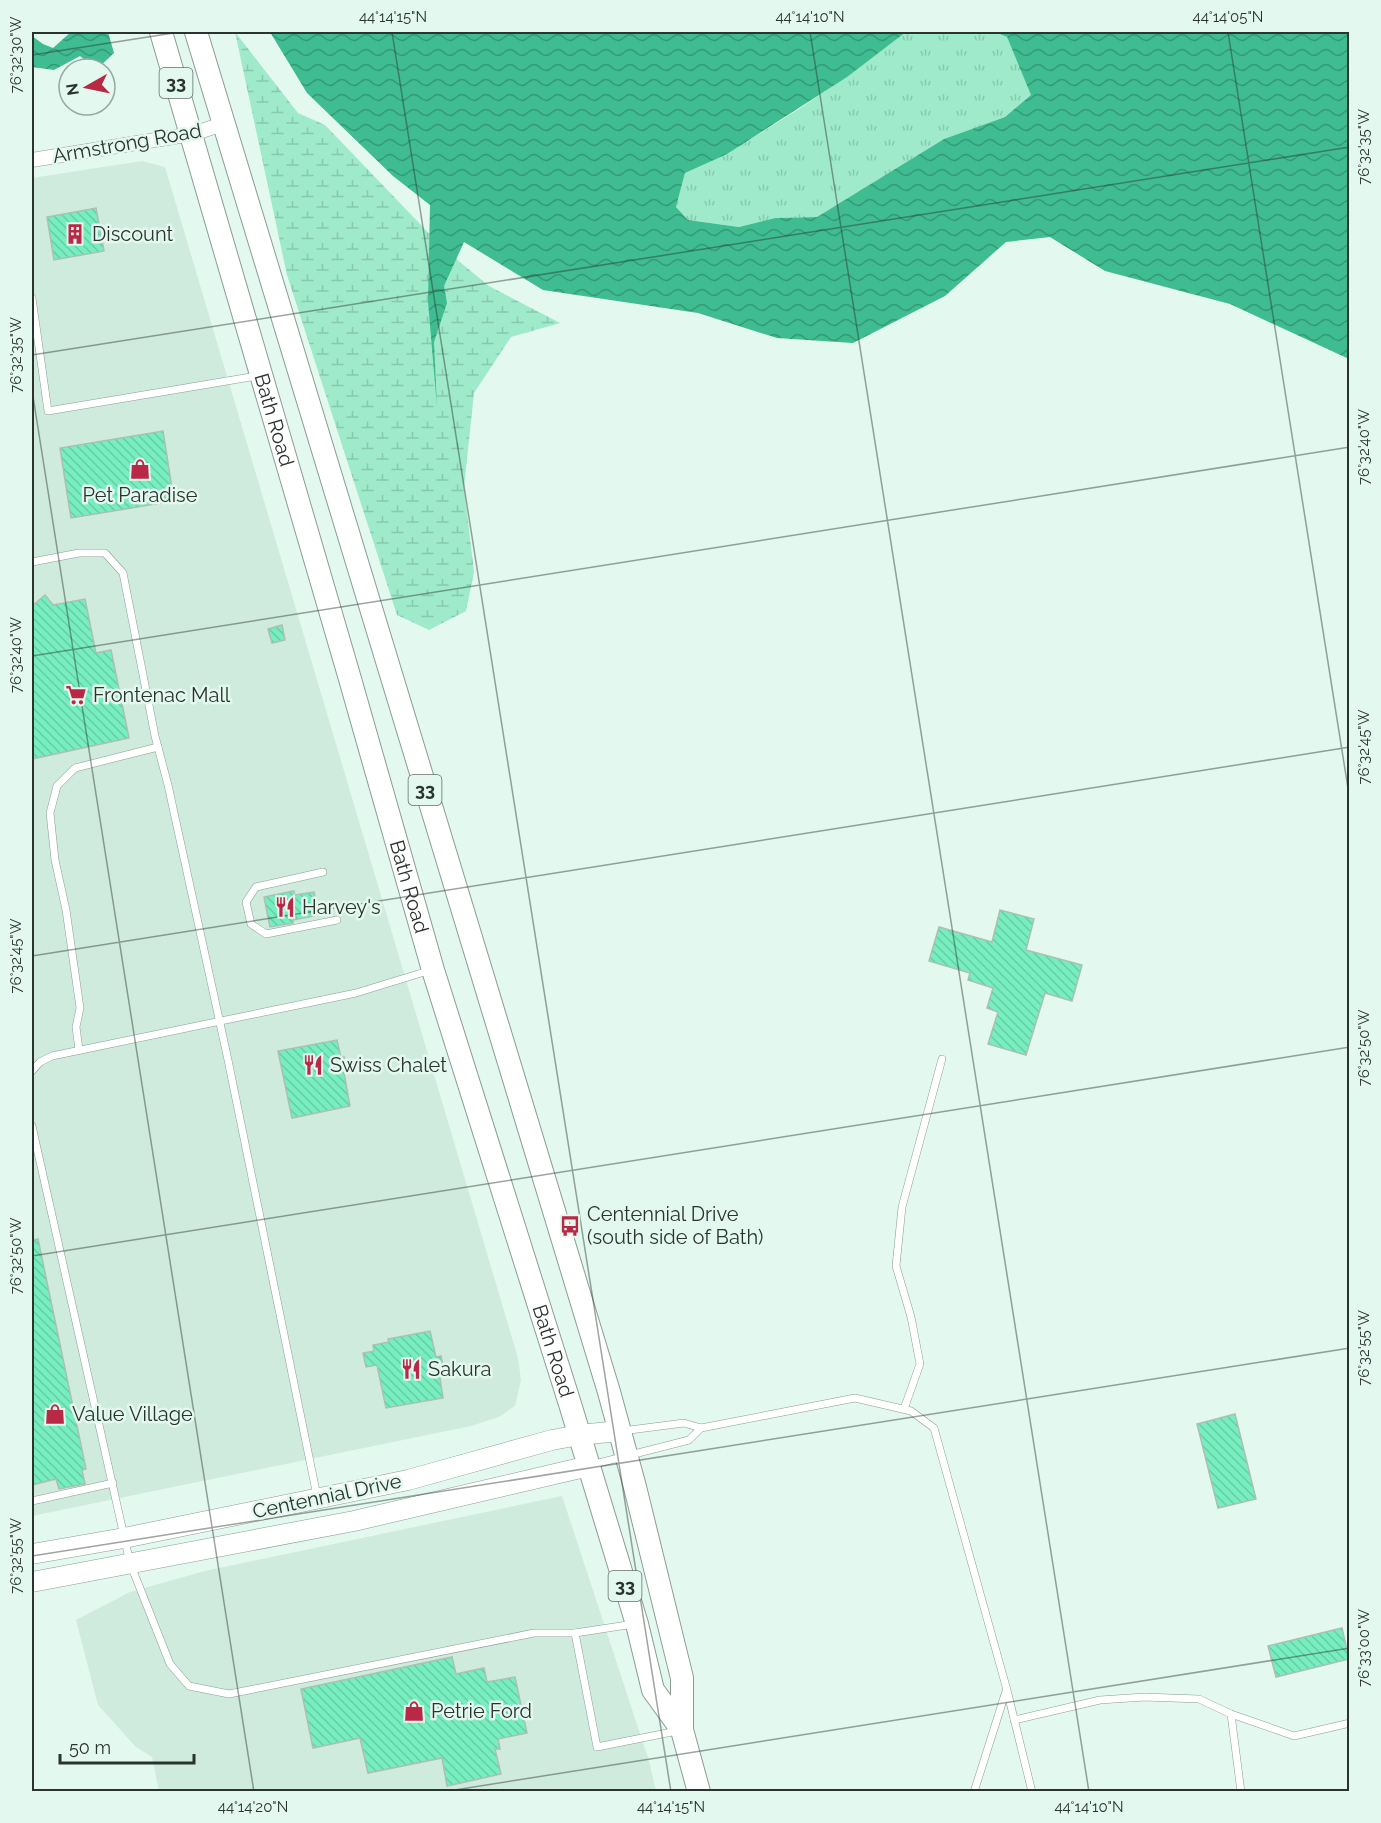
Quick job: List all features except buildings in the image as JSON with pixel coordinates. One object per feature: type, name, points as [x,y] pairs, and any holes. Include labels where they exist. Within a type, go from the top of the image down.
[{"type":"main road","name":"Bath Road","points":[[161,32],[433,970],[589,1466],[637,1624],[653,1690],[682,1730]]},
{"type":"main road","name":"Bath Road","points":[[196,32],[620,1431],[682,1678],[682,1730],[699,1791]]},
{"type":"main road","name":"Centennial Drive","points":[[32,1554],[124,1538],[408,1480],[552,1440],[620,1431]]},
{"type":"main road","name":"Centennial Drive","points":[[32,1582],[354,1521],[589,1466]]},
{"type":"street","name":"Armstrong Road","points":[[32,160],[192,134],[223,124]]},
{"type":"lane","points":[[32,298],[48,411],[262,375]]},
{"type":"lane","points":[[32,562],[79,553],[105,553],[123,573],[318,1498]]},
{"type":"lane","points":[[79,1050],[76,1028],[80,1008],[66,910],[55,860],[50,813],[57,786],[75,768],[158,747]]},
{"type":"lane","points":[[323,872],[256,887],[246,902],[251,924],[266,934],[337,920]]},
{"type":"lane","points":[[32,1071],[40,1062],[52,1056],[356,993],[433,970]]},
{"type":"lane","points":[[904,1409],[920,1364],[911,1317],[896,1266],[902,1207],[942,1059]]},
{"type":"lane","points":[[32,1126],[130,1563],[170,1664],[189,1686],[229,1694],[534,1633],[575,1633],[637,1624]]},
{"type":"lane","points":[[620,1431],[684,1423],[701,1428],[855,1398],[911,1411],[934,1428],[1007,1690],[1032,1791]]},
{"type":"lane","points":[[589,1466],[689,1440],[701,1428]]},
{"type":"lane","points":[[32,1501],[113,1483]]},
{"type":"lane","points":[[575,1633],[597,1747],[682,1730]]},
{"type":"lane","points":[[974,1791],[1007,1690]]},
{"type":"lane","points":[[1014,1720],[1100,1700],[1144,1697],[1199,1699],[1294,1736],[1350,1724]]},
{"type":"lane","points":[[1231,1713],[1241,1791]]},
{"type":"shaded area","points":[[142,161],[165,167],[518,1358],[521,1380],[515,1406],[499,1417],[471,1426],[32,1516],[32,178]]},
{"type":"shaded area","points":[[562,1496],[649,1761],[656,1791],[159,1791],[152,1757],[136,1747],[98,1705],[76,1620],[130,1592],[205,1571]]},
{"type":"green space","points":[[235,32],[298,113],[325,125],[444,249],[489,286],[560,323],[511,337],[474,393],[464,487],[474,572],[466,611],[429,630],[397,615],[287,275]]},
{"type":"green space","points":[[906,32],[995,32],[1007,37],[1032,95],[1005,117],[944,139],[817,217],[775,218],[739,227],[688,220],[676,207],[685,173],[772,126],[854,71]]},
{"type":"water","points":[[71,32],[108,32],[114,53],[110,57],[57,57],[57,68],[54,70],[32,67],[32,36],[53,48]]},
{"type":"water","points":[[270,32],[906,32],[847,77],[727,154],[685,173],[676,207],[688,220],[739,227],[775,218],[817,217],[944,139],[1005,117],[1031,95],[1007,37],[995,32],[1349,32],[1349,359],[1230,304],[1105,271],[1050,237],[1006,242],[945,296],[853,343],[777,338],[698,313],[543,290],[464,242],[444,286],[447,303],[434,342],[437,407],[428,302],[430,205],[393,176],[307,93]]},
{"type":"place","name":"Discount","points":[[75,234]]},
{"type":"place","name":"Pet Paradise","points":[[140,469]]},
{"type":"place","name":"Frontenac Mall","points":[[76,695]]},
{"type":"place","name":"Harvey's","points":[[285,907]]},
{"type":"place","name":"Swiss Chalet","points":[[313,1065]]},
{"type":"place","name":"Centennial Drive (south side of Bath)","points":[[570,1226]]},
{"type":"place","name":"Sakura","points":[[411,1369]]},
{"type":"place","name":"Value Village","points":[[55,1414]]},
{"type":"place","name":"Petrie Ford","points":[[414,1711]]}]
